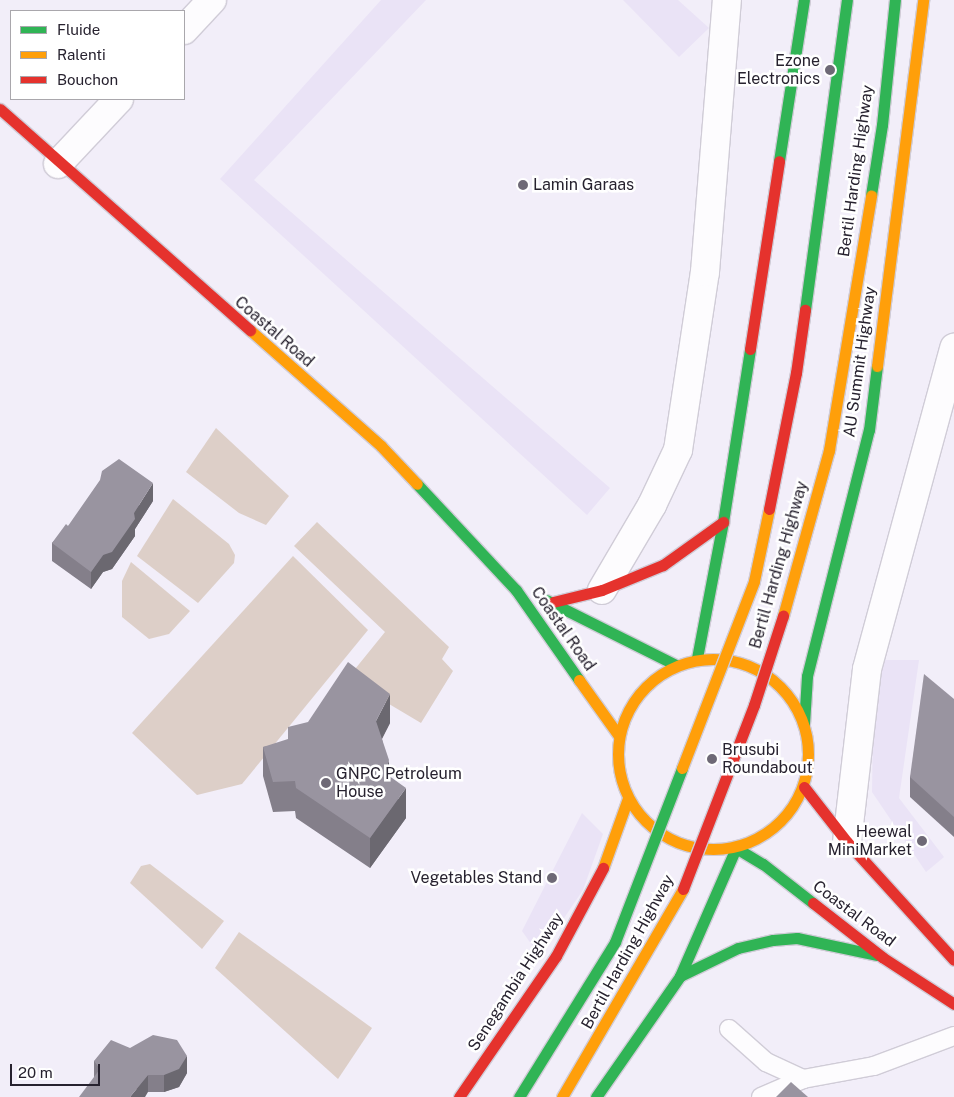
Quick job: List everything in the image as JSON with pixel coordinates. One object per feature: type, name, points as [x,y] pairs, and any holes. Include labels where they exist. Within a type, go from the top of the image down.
[{"type":"main road","points":[[697,658],[723,522],[804,0]]},
{"type":"main road","name":"Bertil Harding Highway","points":[[519,1097],[615,942],[754,581],[796,372],[847,0]]},
{"type":"main road","name":"Bertil Harding Highway","points":[[562,1097],[680,900],[744,733],[782,620],[828,450],[882,125],[895,0]]},
{"type":"main road","name":"AU Summit Highway","points":[[804,724],[807,676],[869,430],[923,0]]},
{"type":"main road","name":"Coastal Road","points":[[0,109],[58,164],[381,446],[516,590],[619,736]]},
{"type":"main road","points":[[553,602],[602,590],[663,566],[723,522]]},
{"type":"main road","name":"Coastal Road","points":[[516,590],[553,602],[676,665]]},
{"type":"main road","points":[[697,658],[738,660],[767,674],[790,696],[804,724],[809,755],[804,787],[782,820],[765,835],[736,848],[704,850],[674,841],[648,824],[628,798],[618,768],[619,736],[629,706],[649,681],[676,665],[697,658]]},
{"type":"main road","points":[[804,787],[847,842],[954,960]]},
{"type":"main road","name":"Senegambia Highway","points":[[459,1097],[556,956],[599,878],[628,798]]},
{"type":"main road","points":[[596,1097],[680,976],[736,848]]},
{"type":"main road","name":"Coastal Road","points":[[736,848],[763,864],[882,957],[954,1004]]},
{"type":"main road","points":[[680,976],[738,948],[773,940],[797,938],[882,957]]},
{"type":"street","points":[[185,29],[212,0]]},
{"type":"street","points":[[602,590],[648,512],[678,450],[705,272],[723,3]]},
{"type":"street","points":[[58,164],[118,100]]},
{"type":"street","points":[[847,842],[867,669],[954,348]]},
{"type":"lane","points":[[728,1029],[766,1062],[803,1079]]},
{"type":"lane","points":[[761,1097],[803,1079],[874,1066],[954,1036]]},
{"type":"shaded area","points":[[381,0],[426,0],[254,180],[610,488],[587,515],[220,179]]},
{"type":"shaded area","points":[[623,0],[678,0],[709,28],[679,57]]},
{"type":"shaded area","points":[[216,428],[289,496],[266,525],[239,513],[186,472]]},
{"type":"shaded area","points":[[173,499],[229,544],[235,555],[234,563],[198,603],[137,556]]},
{"type":"shaded area","points":[[317,522],[449,647],[442,659],[453,671],[421,723],[347,679],[385,632],[294,546]]},
{"type":"shaded area","points":[[293,556],[368,630],[242,784],[197,795],[132,733]]},
{"type":"shaded area","points":[[131,562],[190,611],[169,634],[149,639],[122,617],[122,581]]},
{"type":"shaded area","points":[[874,660],[919,660],[899,798],[944,857],[926,872],[872,792]]},
{"type":"shaded area","points":[[582,813],[603,834],[583,890],[539,955],[522,931]]},
{"type":"shaded area","points":[[150,864],[224,921],[202,949],[130,883],[141,866]]},
{"type":"shaded area","points":[[239,932],[372,1028],[338,1079],[215,968]]},
{"type":"building","points":[[119,459],[153,483],[134,513],[135,519],[112,552],[103,555],[91,572],[52,543],[66,524],[68,526],[100,480],[102,471]]},
{"type":"building","name":"GNPC Petroleum House","points":[[348,662],[390,694],[376,721],[389,760],[385,773],[406,788],[370,838],[296,788],[295,781],[273,782],[263,747],[288,739],[288,727],[308,722]]},
{"type":"building","points":[[924,674],[954,699],[954,817],[910,777]]},
{"type":"building","points":[[153,1035],[177,1040],[187,1056],[179,1069],[164,1075],[148,1075],[130,1097],[79,1097],[100,1069],[94,1061],[111,1040],[130,1048]]},
{"type":"building","points":[[791,1082],[808,1097],[776,1097]]},
{"type":"traffic: fast","points":[[779,161],[804,0]]},
{"type":"traffic: fast","points":[[805,310],[847,0]]},
{"type":"traffic: fast","points":[[871,195],[882,125],[895,0]]},
{"type":"traffic: fast","points":[[697,658],[723,522],[750,349]]},
{"type":"traffic: fast","points":[[804,724],[807,676],[869,430],[877,366]]},
{"type":"traffic: fast","points":[[417,484],[516,590],[579,680]]},
{"type":"traffic: fast","points":[[546,600],[676,665]]},
{"type":"traffic: fast","points":[[519,1097],[615,942],[682,768]]},
{"type":"traffic: fast","points":[[596,1097],[680,976],[736,848],[763,864],[813,903]]},
{"type":"traffic: fast","points":[[680,976],[738,948],[773,940],[797,938],[876,955]]},
{"type":"traffic: slow","points":[[877,366],[923,0]]},
{"type":"traffic: slow","points":[[783,616],[829,450],[871,195]]},
{"type":"traffic: slow","points":[[250,330],[381,446],[417,484]]},
{"type":"traffic: slow","points":[[682,768],[754,581],[769,509]]},
{"type":"traffic: slow","points":[[722,659],[732,660],[758,670],[774,680],[787,693],[801,717],[807,735],[808,754],[807,773],[801,791],[787,815],[774,828],[750,842],[732,848],[704,849],[694,848],[668,838],[652,828],[639,815],[625,791],[619,773],[618,745],[619,735],[629,709],[639,693],[652,680],[676,666],[694,660],[722,659]]},
{"type":"traffic: slow","points":[[579,680],[619,736]]},
{"type":"traffic: slow","points":[[603,868],[628,798]]},
{"type":"traffic: slow","points":[[562,1097],[683,889]]},
{"type":"traffic: jam","points":[[0,109],[250,330]]},
{"type":"traffic: jam","points":[[750,349],[779,161]]},
{"type":"traffic: jam","points":[[769,509],[796,373],[805,310]]},
{"type":"traffic: jam","points":[[553,602],[602,590],[663,565],[723,522]]},
{"type":"traffic: jam","points":[[683,889],[754,705],[783,616]]},
{"type":"traffic: jam","points":[[804,787],[847,842],[954,960]]},
{"type":"traffic: jam","points":[[459,1097],[556,956],[603,868]]},
{"type":"traffic: jam","points":[[813,903],[882,957],[954,1004]]},
{"type":"place","name":"Ezone Electronics","points":[[830,70]]},
{"type":"place","name":"Lamin Garaas","points":[[523,185]]},
{"type":"place","name":"Brusubi Roundabout","points":[[712,759]]},
{"type":"place","name":"GNPC Petroleum House","points":[[326,783]]},
{"type":"place","name":"Heewal MiniMarket","points":[[922,841]]},
{"type":"place","name":"Vegetables Stand","points":[[552,878]]}]
